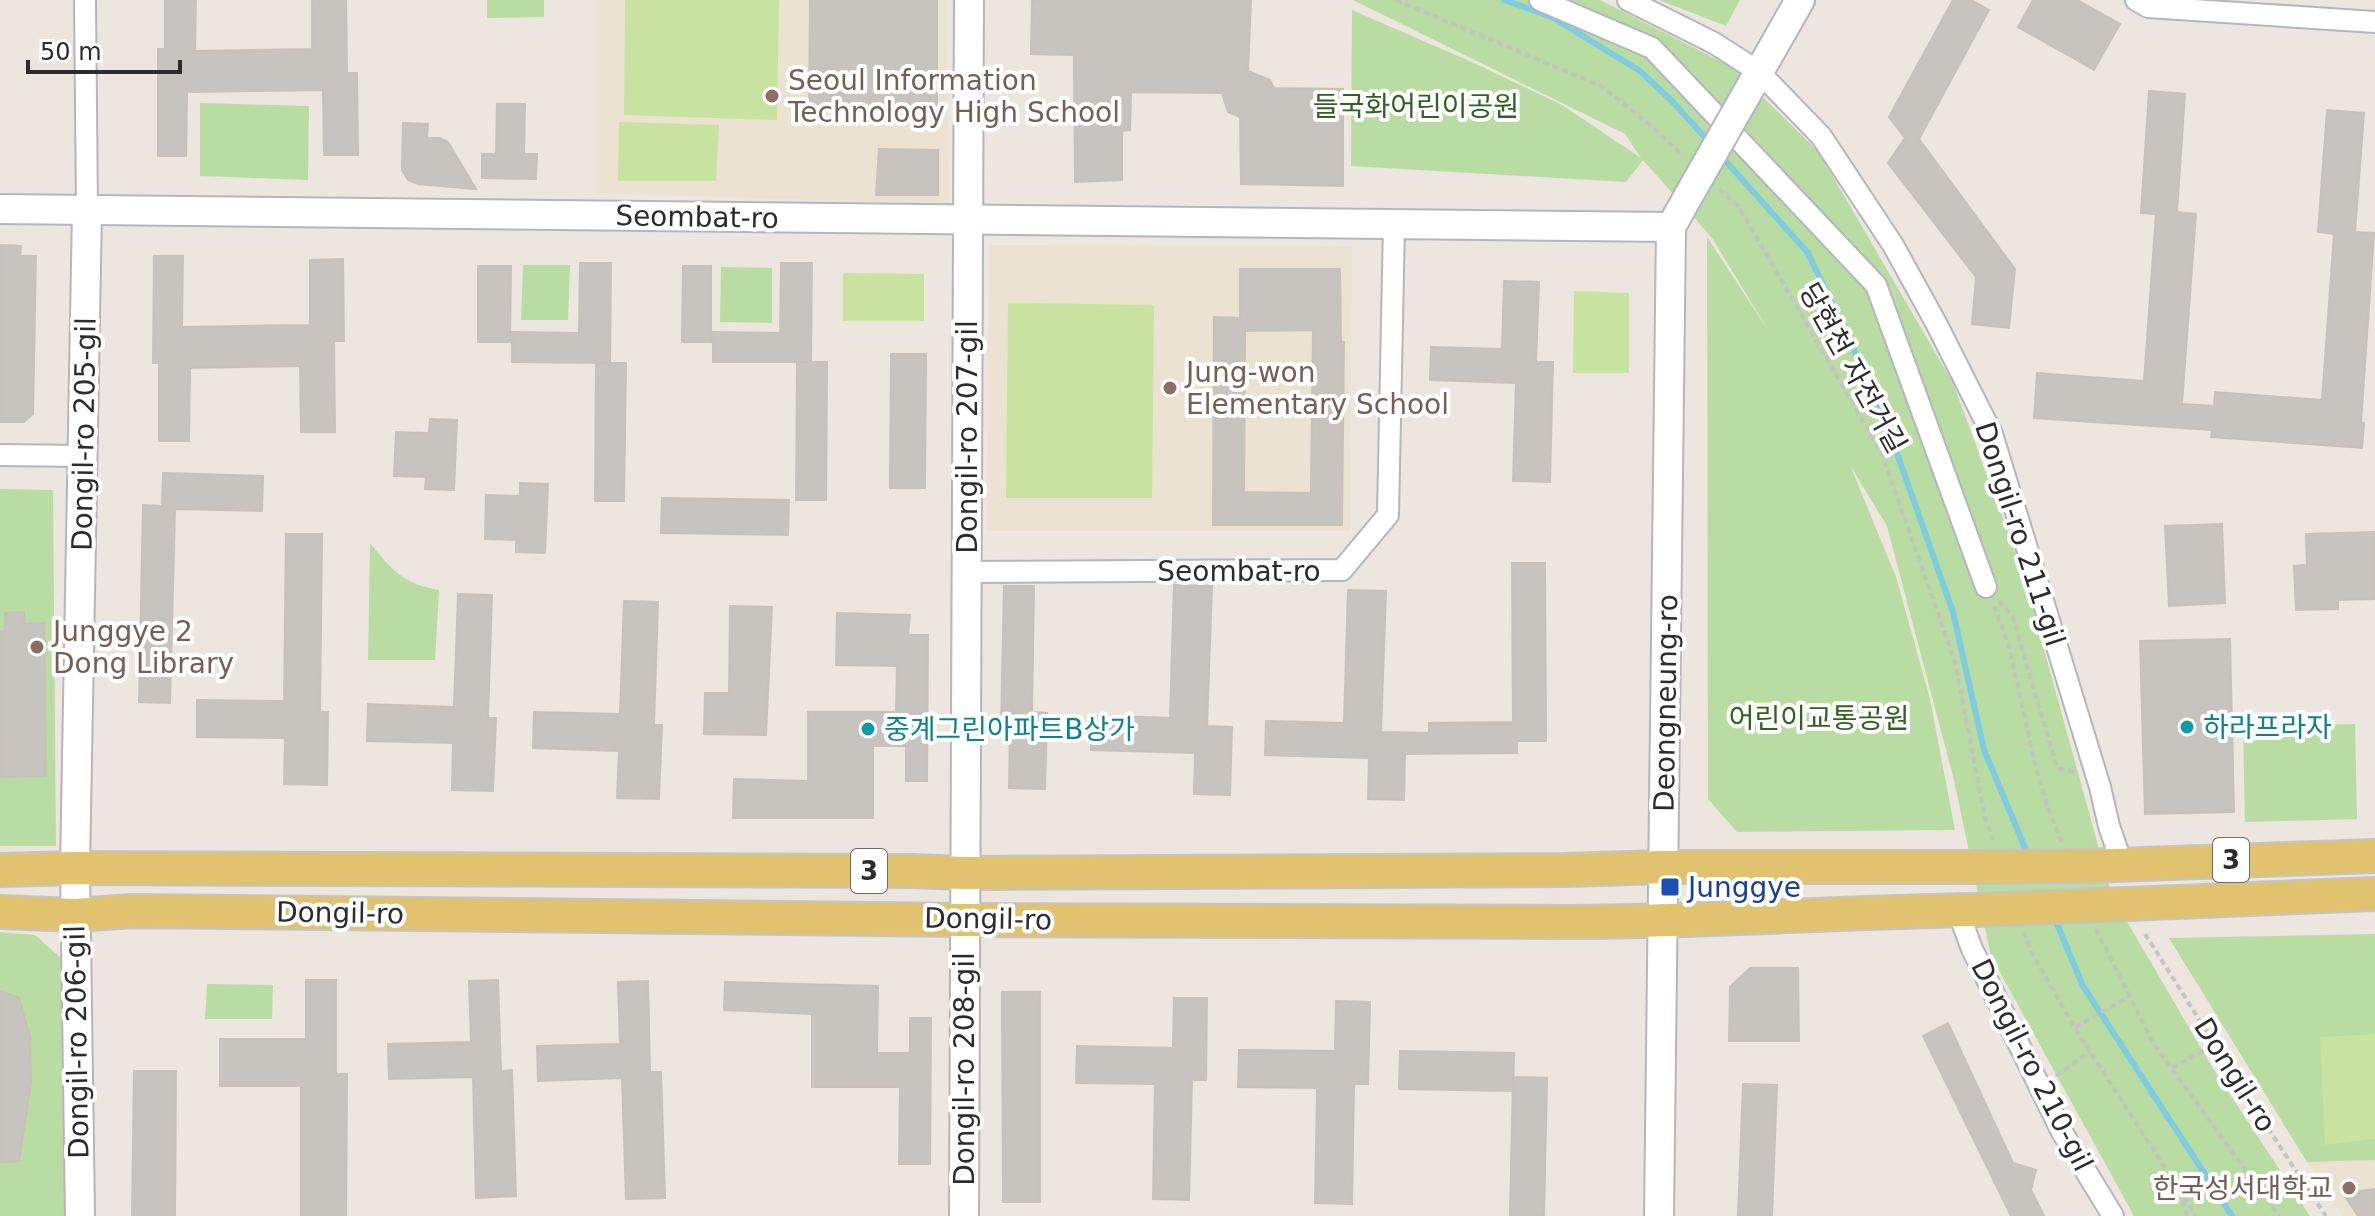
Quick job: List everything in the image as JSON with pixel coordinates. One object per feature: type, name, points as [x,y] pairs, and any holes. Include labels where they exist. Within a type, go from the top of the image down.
[{"type":"main road","name":"Dongil-ro 207-gil","points":[[964,873],[969,0]]},
{"type":"main road","points":[[1752,84],[1800,0]]},
{"type":"main road","name":"Deongneung-ro","points":[[1659,1216],[1671,227],[1752,84]]},
{"type":"main road","name":"Seombat-ro","points":[[0,209],[1671,227]]},
{"type":"main road","name":"Dongil-ro 205-gil","points":[[75,868],[87,210]]},
{"type":"main road","name":"3","points":[[2122,864],[2375,856]]},
{"type":"main road","name":"Dongil-ro","points":[[0,870],[964,873],[2122,864]]},
{"type":"main road","name":"Dongil-ro 206-gil","points":[[75,868],[80,1216]]},
{"type":"main road","name":"Dongil-ro 208-gil","points":[[964,873],[964,1216]]},
{"type":"main road","name":"3","points":[[1967,910],[2375,894]]},
{"type":"main road","name":"Dongil-ro","points":[[0,912],[75,915],[133,911],[964,920],[1663,922],[1967,910]]},
{"type":"street","name":"Dongil-ro 205-gil","points":[[85,0],[87,210]]},
{"type":"street","points":[[1540,0],[1652,48],[1876,285],[1986,587]]},
{"type":"street","name":"Dongil-ro 211-gil","points":[[1628,0],[1714,43],[1752,84],[1821,136],[1893,245],[1992,434],[2122,864]]},
{"type":"street","points":[[2136,0],[2148,7],[2375,22]]},
{"type":"street","name":"Seombat-ro","points":[[967,572],[1342,570],[1388,515],[1394,224]]},
{"type":"street","points":[[0,455],[84,456]]},
{"type":"street","name":"Dongil-ro 210-gil","points":[[1967,910],[1972,949],[2062,1132],[2113,1216]]},
{"type":"path","points":[[1396,0],[1601,86],[1649,124],[1694,166]]},
{"type":"path","name":"당현천 자전거길","points":[[1716,187],[1739,207],[1882,454],[1955,662],[1985,818],[1995,847]]},
{"type":"path","points":[[1986,587],[2013,617],[2057,768],[2088,777],[2096,774]]},
{"type":"path","points":[[2020,920],[2030,950],[2075,1028],[2196,1216]]},
{"type":"path","name":"Dongil-ro","points":[[2145,934],[2267,1130],[2326,1216]]},
{"type":"path","points":[[2075,1028],[2084,1020],[2129,997]]},
{"type":"path","points":[[2172,1069],[2215,1044]]},
{"type":"path","points":[[2040,1087],[2090,1051]]},
{"type":"path","points":[[2182,1194],[2187,1216]]},
{"type":"shaded area","name":"Seoul Information Technology High School","points":[[596,0],[946,0],[949,204],[596,193]]},
{"type":"shaded area","name":"Jung-won Elementary School","points":[[989,245],[1352,246],[1350,531],[987,531]]},
{"type":"shaded area","name":"한국성서대학교","points":[[2375,1158],[2375,1216],[2343,1216],[2307,1162]]},
{"type":"green space","points":[[487,0],[544,0],[544,17],[487,18]]},
{"type":"green space","points":[[625,0],[779,0],[777,120],[624,115]]},
{"type":"green space","points":[[1353,0],[1600,0],[1732,67],[1818,151],[1953,383],[2023,573],[2112,896],[2212,1067],[2310,1216],[2134,1216],[1991,956],[1954,780],[1887,526],[1850,465],[1896,577],[1930,699],[1955,830],[1737,832],[1708,799],[1707,237],[1770,333],[1712,238],[1643,160],[1626,182],[1351,166],[1352,10],[1562,105],[1641,158],[1625,134]]},
{"type":"green space","points":[[1659,0],[1740,0],[1726,26]]},
{"type":"green space","points":[[200,103],[309,106],[308,180],[200,176]]},
{"type":"green space","points":[[619,122],[719,125],[716,181],[618,181]]},
{"type":"green space","points":[[523,265],[570,265],[568,320],[521,320]]},
{"type":"green space","points":[[721,267],[772,268],[772,323],[720,322]]},
{"type":"green space","points":[[843,273],[924,274],[924,321],[843,321]]},
{"type":"green space","points":[[1574,291],[1629,293],[1629,373],[1573,373]]},
{"type":"green space","points":[[1008,303],[1154,305],[1152,498],[1006,498]]},
{"type":"green space","points":[[0,489],[53,490],[56,846],[0,846]]},
{"type":"green space","points":[[370,543],[407,580],[439,590],[435,660],[368,660]]},
{"type":"green space","points":[[2355,724],[2357,819],[2245,822],[2243,727]]},
{"type":"green space","points":[[0,932],[35,935],[62,959],[70,1216],[0,1216]]},
{"type":"green space","points":[[2375,934],[2375,1160],[2307,1162],[2169,938]]},
{"type":"green space","points":[[207,984],[273,985],[272,1019],[205,1019]]},
{"type":"green space","points":[[2375,1034],[2375,1139],[2325,1145],[2320,1037]]},
{"type":"building","points":[[165,0],[196,0],[195,51],[312,49],[312,0],[346,0],[347,73],[357,73],[358,155],[324,155],[323,90],[187,92],[186,156],[158,156],[158,49],[165,49]]},
{"type":"building","points":[[810,0],[937,0],[937,115],[882,114],[882,107],[809,105]]},
{"type":"building","points":[[1032,0],[1251,0],[1248,71],[1270,80],[1274,88],[1343,89],[1343,186],[1241,184],[1240,117],[1228,112],[1222,93],[1131,92],[1130,130],[1122,131],[1122,180],[1075,182],[1074,55],[1031,54]]},
{"type":"building","points":[[1953,0],[1971,0],[1989,10],[1919,139],[2015,269],[2009,328],[1972,324],[1976,277],[1888,163],[1905,138],[1889,117]]},
{"type":"building","points":[[2033,0],[2077,0],[2120,24],[2094,70],[2018,27]]},
{"type":"building","points":[[2149,91],[2185,94],[2177,212],[2196,214],[2182,404],[2214,406],[2215,392],[2322,400],[2334,234],[2318,232],[2327,110],[2364,113],[2355,232],[2374,233],[2362,448],[2211,437],[2212,430],[2034,418],[2037,373],[2144,381],[2156,214],[2141,213]]},
{"type":"building","points":[[497,104],[525,104],[524,154],[537,154],[536,179],[482,178],[482,154],[496,154]]},
{"type":"building","points":[[403,123],[428,124],[427,138],[440,138],[448,142],[476,189],[418,184],[408,180],[402,170]]},
{"type":"building","points":[[879,149],[938,150],[938,195],[876,195]]},
{"type":"building","points":[[0,245],[21,246],[20,256],[36,256],[33,414],[24,422],[0,422]]},
{"type":"building","points":[[154,256],[183,256],[182,327],[310,325],[310,260],[343,259],[344,341],[334,341],[335,432],[301,432],[300,366],[190,368],[189,441],[159,441],[159,363],[153,363]]},
{"type":"building","points":[[580,263],[611,263],[610,363],[512,362],[512,332],[579,333]]},
{"type":"building","points":[[781,263],[812,263],[811,362],[713,362],[713,332],[780,333]]},
{"type":"building","points":[[478,266],[511,266],[510,342],[478,342]]},
{"type":"building","points":[[683,266],[711,266],[711,342],[682,342]]},
{"type":"building","points":[[1240,269],[1340,269],[1341,342],[1344,342],[1342,525],[1213,525],[1214,317],[1240,318]],"holes":[[[1313,330],[1311,493],[1244,492],[1245,331]]]},
{"type":"building","points":[[1504,281],[1539,282],[1536,362],[1553,362],[1550,482],[1513,481],[1516,383],[1430,380],[1431,347],[1502,349]]},
{"type":"building","points":[[891,354],[926,354],[925,488],[890,488]]},
{"type":"building","points":[[797,362],[827,362],[826,500],[796,500]]},
{"type":"building","points":[[596,363],[626,363],[624,501],[595,501]]},
{"type":"building","points":[[430,419],[457,420],[454,490],[425,489],[426,477],[394,476],[396,432],[429,433]]},
{"type":"building","points":[[163,473],[263,476],[262,511],[175,509],[170,703],[139,702],[143,505],[162,506]]},
{"type":"building","points":[[520,483],[548,484],[545,553],[516,552],[516,540],[485,539],[486,495],[520,496]]},
{"type":"building","points":[[662,498],[789,500],[788,535],[661,533]]},
{"type":"building","points":[[2222,524],[2225,603],[2169,606],[2165,526]]},
{"type":"building","points":[[2375,532],[2375,599],[2338,600],[2338,609],[2296,610],[2294,566],[2307,565],[2306,534]]},
{"type":"building","points":[[286,534],[322,534],[320,712],[328,712],[327,785],[284,784],[285,738],[197,737],[197,700],[284,701]]},
{"type":"building","points":[[1512,563],[1545,563],[1546,741],[1517,741],[1517,753],[1405,754],[1404,800],[1368,799],[1369,758],[1265,755],[1266,721],[1344,723],[1348,590],[1386,591],[1381,732],[1429,733],[1429,723],[1513,722]]},
{"type":"building","points":[[1174,585],[1212,586],[1207,726],[1232,727],[1230,795],[1194,794],[1195,753],[1091,750],[1092,715],[1170,718]]},
{"type":"building","points":[[1004,586],[1034,586],[1032,712],[1047,713],[1045,789],[1009,788],[1010,729],[1001,729]]},
{"type":"building","points":[[458,594],[492,595],[488,718],[496,718],[493,791],[452,790],[453,743],[367,741],[368,704],[454,707]]},
{"type":"building","points":[[624,601],[658,602],[654,725],[662,725],[659,799],[617,798],[619,751],[533,748],[534,712],[620,714]]},
{"type":"building","points":[[730,606],[772,607],[766,735],[704,734],[705,693],[729,693]]},
{"type":"building","points":[[24,612],[24,624],[44,623],[46,776],[1,777],[0,631],[5,631],[5,613]]},
{"type":"building","name":"중계그린아파트B상가","points":[[837,613],[910,615],[908,635],[928,635],[927,781],[906,781],[906,746],[873,746],[873,818],[733,818],[734,779],[808,781],[808,712],[896,712],[897,666],[836,665]]},
{"type":"building","name":"하라프라자","points":[[2230,639],[2234,812],[2145,814],[2140,641]]},
{"type":"building","points":[[1750,968],[1798,968],[1799,1041],[1729,1041],[1730,987]]},
{"type":"building","points":[[306,980],[336,980],[336,1074],[347,1074],[346,1216],[301,1216],[301,1086],[220,1086],[220,1039],[306,1039]]},
{"type":"building","points":[[498,980],[501,1071],[512,1070],[516,1196],[476,1198],[473,1077],[389,1079],[388,1044],[471,1042],[469,981]]},
{"type":"building","points":[[648,981],[650,1072],[661,1072],[665,1198],[626,1199],[622,1078],[538,1081],[537,1046],[620,1044],[618,982]]},
{"type":"building","points":[[725,982],[878,986],[877,1053],[910,1053],[910,1018],[931,1018],[930,1164],[899,1164],[900,1087],[812,1087],[812,1014],[724,1010]]},
{"type":"building","points":[[0,991],[19,998],[30,1037],[31,1082],[19,1161],[0,1162]]},
{"type":"building","points":[[1002,992],[1040,992],[1040,1202],[1003,1202]]},
{"type":"building","points":[[1174,998],[1207,998],[1206,1080],[1192,1080],[1189,1200],[1153,1199],[1155,1084],[1076,1083],[1077,1046],[1173,1048]]},
{"type":"building","points":[[1336,1001],[1370,1002],[1368,1084],[1354,1084],[1352,1204],[1315,1203],[1317,1088],[1238,1087],[1239,1050],[1335,1051]]},
{"type":"building","points":[[1948,1023],[2013,1163],[2036,1170],[2031,1190],[2044,1216],[2011,1216],[1923,1036]]},
{"type":"building","points":[[1400,1051],[1514,1053],[1513,1091],[1399,1089]]},
{"type":"building","points":[[134,1071],[176,1071],[175,1216],[132,1216]]},
{"type":"building","points":[[1513,1077],[1547,1078],[1544,1216],[1510,1216]]},
{"type":"building","points":[[1743,1084],[1777,1085],[1772,1216],[1738,1216]]},
{"type":"building","points":[[2375,1189],[2375,1216],[2358,1216],[2343,1193]]},
{"type":"waterway","points":[[1504,0],[1552,17],[1640,71],[1709,142]]},
{"type":"waterway","points":[[1722,157],[1808,253],[1880,405],[1953,612],[1984,750],[2028,855]]},
{"type":"waterway","points":[[2054,917],[2083,986],[2232,1216]]},
{"type":"place","name":"Seoul Information Technology High School","points":[[772,96]]},
{"type":"place","name":"Jung-won Elementary School","points":[[1170,388]]},
{"type":"place","name":"Junggye 2 Dong Library","points":[[37,647]]},
{"type":"place","name":"하라프라자","points":[[2187,727]]},
{"type":"place","name":"중계그린아파트B상가","points":[[868,729]]},
{"type":"place","name":"Junggye","points":[[1670,887]]},
{"type":"place","name":"한국성서대학교","points":[[2349,1188]]},
{"type":"park label","name":"들국화어린이공원","points":[[1416,106]]},
{"type":"park label","name":"어린이교통공원","points":[[1819,718]]}]
